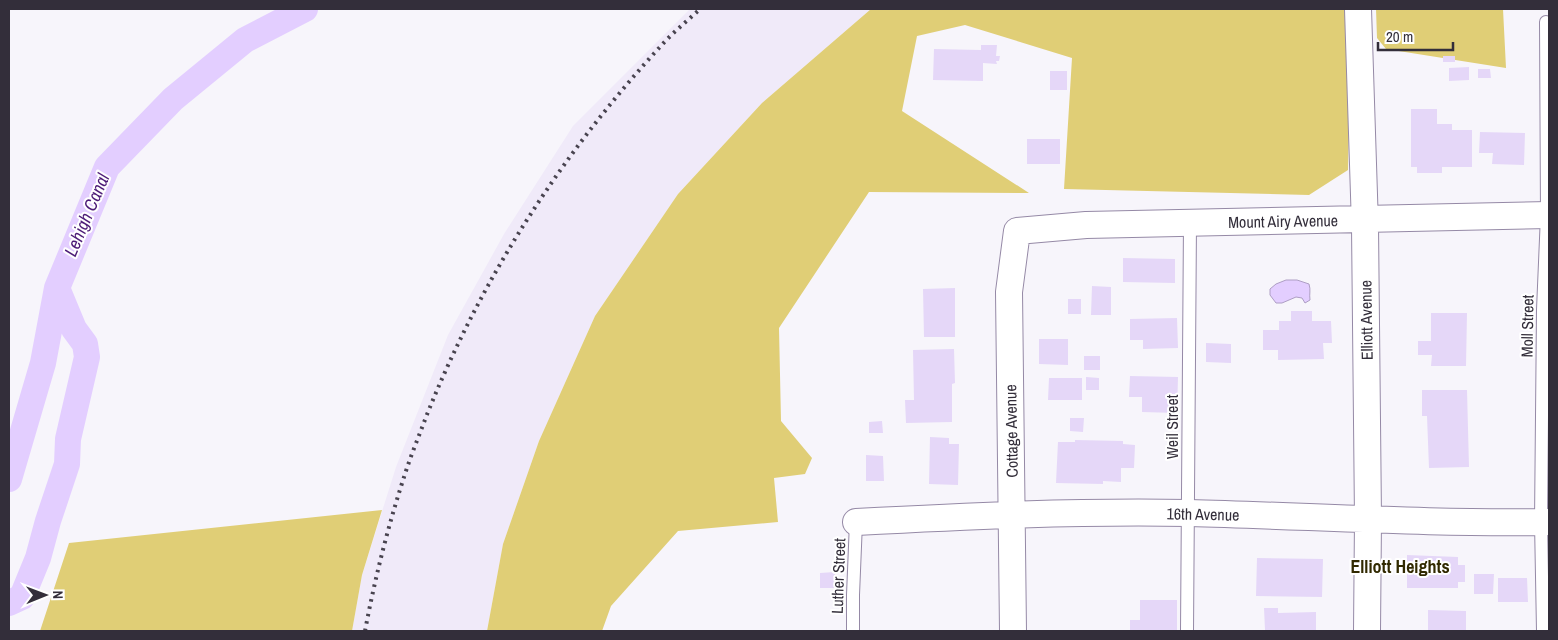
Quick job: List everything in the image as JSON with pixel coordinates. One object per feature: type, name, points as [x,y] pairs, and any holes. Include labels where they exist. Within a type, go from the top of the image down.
[{"type":"street","name":"Elliott Avenue","points":[[1358,9],[1365,226],[1368,519],[1367,631]]},
{"type":"street","name":"Mount Airy Avenue","points":[[1017,231],[1086,225],[1548,215]]},
{"type":"street","name":"Cottage Avenue","points":[[1013,631],[1009,292],[1017,231]]},
{"type":"street","name":"16th Avenue","points":[[856,522],[1013,515],[1188,513],[1545,522]]},
{"type":"lane","name":"Moll Street","points":[[1543,631],[1545,522],[1543,310],[1548,215],[1546,22]]},
{"type":"lane","name":"Weil Street","points":[[1187,631],[1190,222]]},
{"type":"lane","name":"Luther Street","points":[[853,631],[856,522]]},
{"type":"shaded area","points":[[690,9],[871,9],[762,103],[678,194],[595,316],[539,441],[503,544],[487,631],[352,631],[362,575],[396,467],[448,335],[504,234],[573,126]]},
{"type":"shaded area","points":[[871,9],[1351,9],[1348,170],[1309,195],[1064,189],[1072,58],[965,25],[917,36],[902,111],[1029,193],[869,192],[779,328],[781,421],[812,458],[805,474],[774,478],[778,522],[678,531],[611,606],[602,631],[487,631],[503,544],[539,441],[595,316],[678,194],[762,103]]},
{"type":"shaded area","points":[[1376,9],[1503,9],[1506,68],[1386,49],[1377,38]]},
{"type":"shaded area","points":[[1286,280],[1297,280],[1309,284],[1310,300],[1305,303],[1302,298],[1296,297],[1282,303],[1276,303],[1270,295],[1270,289]]},
{"type":"shaded area","points":[[382,510],[362,575],[352,631],[40,631],[69,543]]},
{"type":"building","points":[[981,45],[997,45],[996,56],[1000,56],[999,61],[996,61],[997,64],[983,63],[983,81],[933,80],[934,49],[981,50]]},
{"type":"building","points":[[1443,56],[1455,56],[1455,62],[1443,62]]},
{"type":"building","points":[[1469,67],[1469,80],[1449,81],[1449,68]]},
{"type":"building","points":[[1478,69],[1490,69],[1491,78],[1478,78]]},
{"type":"building","points":[[1050,71],[1067,71],[1067,90],[1050,90]]},
{"type":"building","points":[[1411,109],[1437,109],[1437,124],[1452,124],[1452,130],[1472,130],[1472,167],[1442,167],[1442,173],[1417,173],[1417,167],[1411,167]]},
{"type":"building","points":[[1480,132],[1525,133],[1524,165],[1492,164],[1493,153],[1479,153]]},
{"type":"building","points":[[1027,139],[1060,139],[1060,164],[1027,164]]},
{"type":"building","points":[[1123,258],[1175,259],[1175,283],[1123,282]]},
{"type":"building","points":[[1092,286],[1111,287],[1111,315],[1091,315]]},
{"type":"building","points":[[955,288],[955,337],[924,337],[923,289]]},
{"type":"building","points":[[1068,299],[1081,299],[1081,314],[1068,314]]},
{"type":"building","points":[[1291,311],[1312,311],[1312,321],[1331,321],[1332,343],[1323,343],[1324,359],[1278,360],[1278,350],[1263,350],[1263,330],[1279,330],[1279,321],[1291,321]]},
{"type":"building","points":[[1431,313],[1467,313],[1466,366],[1431,366],[1432,355],[1418,355],[1418,341],[1431,341]]},
{"type":"building","points":[[1177,318],[1178,348],[1143,349],[1143,340],[1130,340],[1130,319]]},
{"type":"building","points":[[1039,339],[1068,339],[1068,365],[1039,364]]},
{"type":"building","points":[[1206,343],[1231,344],[1231,363],[1206,362]]},
{"type":"building","points":[[954,349],[955,383],[952,384],[952,422],[906,423],[905,400],[914,400],[913,350]]},
{"type":"building","points":[[1084,356],[1100,356],[1100,370],[1084,370]]},
{"type":"building","points":[[1130,376],[1178,377],[1177,413],[1142,412],[1142,397],[1129,397]]},
{"type":"building","points":[[1086,377],[1099,378],[1099,390],[1086,390]]},
{"type":"building","points":[[1049,378],[1082,378],[1082,400],[1048,400]]},
{"type":"building","points":[[1422,390],[1467,390],[1469,467],[1429,468],[1427,416],[1422,416]]},
{"type":"building","points":[[1070,418],[1084,418],[1083,432],[1070,431]]},
{"type":"building","points":[[882,421],[883,433],[869,433],[869,422]]},
{"type":"building","points":[[930,437],[949,438],[949,444],[959,444],[958,485],[929,484]]},
{"type":"building","points":[[1075,440],[1123,441],[1123,444],[1135,445],[1134,468],[1121,468],[1121,482],[1103,481],[1103,484],[1056,483],[1058,442],[1075,442]]},
{"type":"building","points":[[866,455],[883,456],[884,481],[866,481]]},
{"type":"building","points":[[1407,555],[1458,557],[1458,565],[1465,565],[1465,582],[1458,582],[1458,588],[1407,588]]},
{"type":"building","points":[[1257,558],[1323,559],[1322,597],[1256,596]]},
{"type":"building","points":[[835,572],[835,588],[820,588],[820,573]]},
{"type":"building","points":[[1474,574],[1494,574],[1493,594],[1474,594]]},
{"type":"building","points":[[1498,578],[1527,578],[1528,602],[1498,602]]},
{"type":"building","points":[[1140,600],[1177,600],[1177,631],[1130,631],[1130,620],[1140,620]]},
{"type":"building","points":[[1264,608],[1278,608],[1278,613],[1316,612],[1316,631],[1265,630]]},
{"type":"building","points":[[1428,610],[1466,611],[1466,631],[1428,631]]},
{"type":"waterway","name":"Lehigh Canal","points":[[9,479],[43,363],[57,288],[107,167],[173,99],[245,40],[305,9]]},
{"type":"waterway","points":[[9,603],[22,597],[38,558],[67,464],[68,439],[87,357],[85,344],[74,329],[57,288]]},
{"type":"railway","points":[[365,631],[382,552],[407,467],[447,367],[471,317],[497,269],[526,222],[588,132],[664,43],[700,9]]},
{"type":"district","name":"Elliott Heights","points":[[1400,567]]}]
